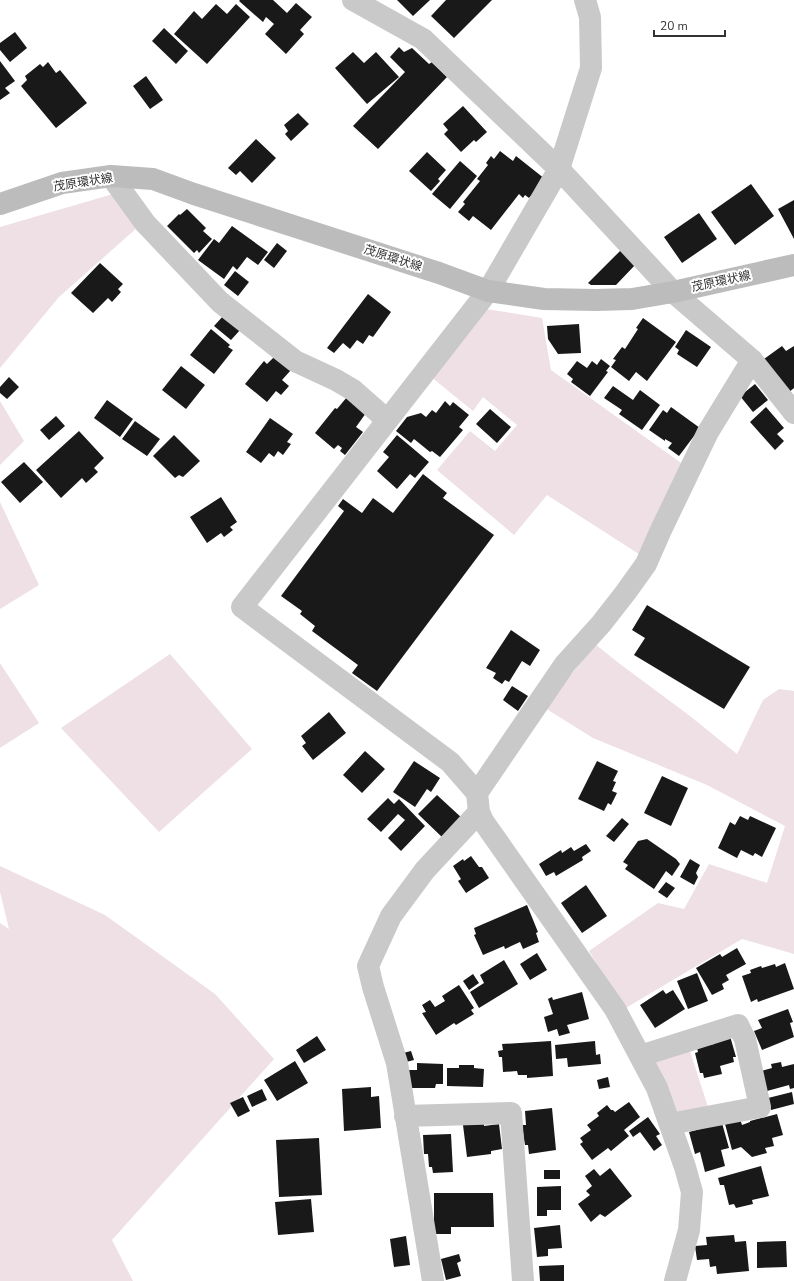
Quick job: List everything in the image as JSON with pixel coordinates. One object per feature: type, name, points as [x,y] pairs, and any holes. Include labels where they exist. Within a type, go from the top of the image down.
[{"type":"main road","name":"茂原環状線","points":[[0,204],[62,183],[111,176],[153,179],[194,194],[439,273],[488,291],[544,299],[632,299],[673,292],[794,265]]},
{"type":"street","points":[[353,0],[423,39],[559,169],[673,292],[752,360],[794,413]]},
{"type":"street","points":[[585,0],[590,17],[591,68],[559,169],[488,291],[242,607],[450,762],[478,803],[483,821],[615,1009],[657,1088],[692,1192],[689,1230],[675,1281]]},
{"type":"street","points":[[111,176],[145,223],[220,302],[295,361],[336,380],[353,390],[387,420]]},
{"type":"street","points":[[433,1281],[397,1063],[373,987],[368,966],[391,916],[478,803],[565,664],[622,598],[646,564],[708,432],[752,360]]},
{"type":"street","points":[[640,1056],[738,1025],[745,1039],[760,1107],[670,1124]]},
{"type":"street","points":[[406,1116],[511,1113],[523,1281]]},
{"type":"shaded area","points":[[113,194],[139,226],[59,297],[0,368],[0,227]]},
{"type":"shaded area","points":[[486,309],[542,318],[551,370],[684,465],[642,556],[547,495],[514,535],[437,470],[470,431],[495,451],[517,425],[483,397],[473,411],[430,376]]},
{"type":"shaded area","points":[[0,401],[24,441],[0,465]]},
{"type":"shaded area","points":[[0,502],[39,585],[0,609]]},
{"type":"shaded area","points":[[595,644],[690,716],[737,754],[763,700],[779,689],[794,691],[794,954],[742,939],[624,1009],[589,951],[658,903],[684,909],[709,864],[767,883],[785,826],[707,785],[593,738],[545,708]]},
{"type":"shaded area","points":[[170,654],[252,749],[159,832],[61,728]]},
{"type":"shaded area","points":[[0,663],[39,723],[0,748]]},
{"type":"shaded area","points":[[0,866],[105,915],[215,994],[274,1059],[112,1240],[133,1281],[0,1281],[0,923],[9,929],[0,892]]},
{"type":"shaded area","points":[[689,1048],[709,1110],[677,1112],[652,1059]]},
{"type":"building","points":[[273,0],[287,13],[296,3],[312,17],[300,30],[304,34],[286,54],[265,34],[274,24],[266,17],[263,22],[239,1]]},
{"type":"building","points":[[397,0],[430,0],[413,16]]},
{"type":"building","points":[[446,0],[492,0],[454,38],[431,16]]},
{"type":"building","points":[[216,4],[227,14],[236,4],[250,17],[207,64],[174,34],[194,11],[202,19]]},
{"type":"building","points":[[164,28],[188,51],[176,64],[152,41]]},
{"type":"building","points":[[15,32],[27,48],[10,62],[0,50],[0,43]]},
{"type":"building","points":[[399,47],[404,52],[412,48],[429,64],[432,62],[447,77],[378,149],[353,126],[405,72],[390,57]]},
{"type":"building","points":[[353,52],[364,63],[376,52],[399,77],[367,104],[335,68]]},
{"type":"building","points":[[0,61],[15,81],[5,88],[10,93],[0,100]]},
{"type":"building","points":[[48,62],[56,73],[60,70],[87,103],[56,128],[21,86],[27,80],[25,76],[40,64],[43,67]]},
{"type":"building","points":[[146,76],[163,100],[150,109],[133,86]]},
{"type":"building","points":[[463,106],[487,132],[476,142],[474,140],[461,152],[444,134],[448,130],[443,124]]},
{"type":"building","points":[[298,113],[309,124],[291,141],[285,134],[288,131],[284,125]]},
{"type":"building","points":[[256,139],[276,158],[252,183],[240,171],[236,175],[228,168]]},
{"type":"building","points":[[500,151],[513,161],[516,156],[545,179],[529,198],[525,195],[523,198],[519,194],[491,230],[473,216],[469,221],[458,212],[465,204],[463,202],[480,181],[477,179],[488,165],[486,163],[491,156],[494,159]]},
{"type":"building","points":[[427,152],[446,170],[438,179],[440,181],[431,191],[409,171]]},
{"type":"building","points":[[460,161],[477,176],[450,209],[432,194]]},
{"type":"building","points":[[751,184],[774,216],[735,245],[711,212]]},
{"type":"building","points":[[794,200],[794,239],[778,209]]},
{"type":"building","points":[[187,209],[206,228],[203,231],[212,239],[199,253],[197,250],[194,253],[167,226],[179,214],[180,215]]},
{"type":"building","points":[[699,213],[717,239],[682,263],[664,237]]},
{"type":"building","points":[[232,226],[268,252],[258,265],[247,257],[237,270],[233,266],[224,279],[198,260],[214,239],[219,243]]},
{"type":"building","points":[[277,243],[287,251],[274,268],[264,260]]},
{"type":"building","points":[[621,250],[636,264],[616,285],[591,285],[588,283]]},
{"type":"building","points":[[100,263],[123,284],[118,289],[121,292],[112,302],[108,298],[93,313],[71,293]]},
{"type":"building","points":[[235,271],[249,282],[238,296],[224,285]]},
{"type":"building","points":[[368,294],[391,312],[373,337],[369,335],[363,344],[357,340],[350,349],[343,343],[334,353],[327,348]]},
{"type":"building","points":[[224,315],[241,329],[231,340],[214,326]]},
{"type":"building","points":[[643,318],[676,342],[647,381],[636,372],[629,381],[611,367],[616,360],[613,359],[622,347],[625,349]]},
{"type":"building","points":[[579,324],[581,353],[558,354],[548,339],[547,326]]},
{"type":"building","points":[[211,329],[230,345],[228,347],[233,350],[214,374],[190,355]]},
{"type":"building","points":[[686,330],[711,347],[697,367],[677,354],[679,350],[675,347]]},
{"type":"building","points":[[782,346],[786,351],[794,346],[794,388],[788,393],[764,359]]},
{"type":"building","points":[[274,357],[291,370],[282,380],[289,386],[281,395],[276,391],[267,402],[245,384],[264,361],[267,364]]},
{"type":"building","points":[[601,359],[610,366],[606,371],[608,372],[590,396],[571,382],[573,379],[567,374],[577,361],[587,368],[592,361],[597,365]]},
{"type":"building","points":[[181,366],[205,385],[186,409],[162,390]]},
{"type":"building","points":[[9,377],[19,387],[7,399],[0,393],[0,387]]},
{"type":"building","points":[[755,384],[768,400],[753,412],[740,396]]},
{"type":"building","points":[[613,386],[633,400],[640,390],[660,405],[642,430],[619,414],[622,410],[604,398]]},
{"type":"building","points":[[347,397],[366,413],[356,427],[363,432],[345,455],[340,451],[342,448],[338,445],[334,449],[315,433],[335,408],[337,409]]},
{"type":"building","points":[[107,400],[133,419],[120,437],[94,418]]},
{"type":"building","points":[[445,401],[450,406],[453,402],[469,415],[459,427],[463,430],[440,457],[432,451],[430,452],[414,439],[411,443],[396,431],[407,417],[421,413],[426,417],[432,410],[436,413]]},
{"type":"building","points":[[671,407],[700,428],[679,456],[668,448],[672,443],[665,439],[665,441],[649,430],[663,410],[667,413]]},
{"type":"building","points":[[766,407],[784,428],[777,434],[784,441],[775,450],[750,422]]},
{"type":"building","points":[[490,409],[511,427],[497,443],[476,424]]},
{"type":"building","points":[[56,416],[65,426],[49,440],[40,430]]},
{"type":"building","points":[[270,418],[293,434],[287,442],[291,444],[283,455],[278,451],[274,457],[269,453],[261,463],[246,452]]},
{"type":"building","points":[[135,421],[160,439],[147,456],[122,439]]},
{"type":"building","points":[[79,431],[104,458],[94,468],[98,472],[86,483],[82,478],[61,498],[36,470]]},
{"type":"building","points":[[174,435],[200,461],[183,477],[179,475],[175,478],[153,456]]},
{"type":"building","points":[[397,435],[429,462],[415,478],[410,474],[397,489],[377,471],[389,457],[383,452]]},
{"type":"building","points":[[24,462],[43,482],[20,503],[1,482]]},
{"type":"building","points":[[423,474],[447,493],[443,498],[494,535],[377,691],[352,673],[358,665],[312,631],[315,626],[300,614],[302,611],[281,596],[344,511],[338,506],[343,499],[362,513],[373,498],[393,513]]},
{"type":"building","points":[[221,497],[237,522],[230,527],[233,530],[224,537],[221,533],[207,543],[190,517]]},
{"type":"building","points":[[647,605],[750,667],[724,709],[634,655],[645,638],[632,630]]},
{"type":"building","points":[[511,630],[540,650],[530,666],[522,661],[509,682],[505,680],[502,684],[493,678],[496,673],[486,668]]},
{"type":"building","points":[[512,686],[528,696],[518,711],[503,700]]},
{"type":"building","points":[[329,712],[346,733],[313,760],[302,746],[306,743],[301,736]]},
{"type":"building","points":[[365,751],[385,769],[362,793],[343,775]]},
{"type":"building","points":[[414,761],[440,778],[431,792],[427,789],[415,807],[393,792]]},
{"type":"building","points":[[597,761],[618,771],[613,781],[616,782],[612,791],[617,793],[611,805],[608,803],[604,811],[578,799]]},
{"type":"building","points":[[662,776],[688,788],[671,826],[644,813]]},
{"type":"building","points":[[437,795],[463,819],[444,839],[418,814]]},
{"type":"building","points":[[388,798],[394,804],[399,799],[425,826],[401,851],[388,838],[405,820],[398,814],[381,832],[367,819]]},
{"type":"building","points":[[740,816],[748,820],[750,816],[776,828],[762,857],[755,853],[753,856],[741,850],[737,858],[718,848],[730,822],[735,825]]},
{"type":"building","points":[[622,818],[629,824],[614,842],[606,836]]},
{"type":"building","points":[[647,839],[676,859],[680,864],[672,876],[666,871],[654,889],[625,869],[628,865],[623,862],[638,841]]},
{"type":"building","points":[[586,844],[591,851],[582,857],[583,860],[556,876],[554,872],[546,876],[539,864],[561,850],[562,853],[571,847],[574,851]]},
{"type":"building","points":[[471,856],[479,867],[482,867],[489,878],[466,893],[458,881],[461,879],[453,866],[463,859],[464,861]]},
{"type":"building","points":[[690,859],[700,865],[696,873],[698,877],[694,885],[680,877]]},
{"type":"building","points":[[666,882],[675,888],[667,898],[658,892]]},
{"type":"building","points":[[586,885],[607,916],[582,933],[561,903]]},
{"type":"building","points":[[527,905],[538,932],[536,933],[539,942],[523,949],[520,942],[505,949],[504,946],[483,955],[474,935],[476,934],[474,928]]},
{"type":"building","points":[[737,948],[746,964],[726,975],[729,980],[722,984],[724,989],[712,995],[696,968],[720,954],[722,957]]},
{"type":"building","points":[[537,953],[547,970],[530,980],[520,964]]},
{"type":"building","points":[[504,960],[518,984],[479,1008],[470,992],[484,983],[480,975]]},
{"type":"building","points":[[785,963],[794,989],[758,1002],[757,999],[751,1002],[742,976],[751,973],[750,970],[761,966],[762,968],[775,964],[776,967]]},
{"type":"building","points":[[697,973],[708,1001],[688,1009],[677,981]]},
{"type":"building","points":[[473,974],[479,983],[469,990],[463,981]]},
{"type":"building","points":[[459,985],[474,1008],[471,1010],[474,1014],[456,1025],[454,1023],[436,1035],[422,1013],[426,1012],[422,1005],[430,1000],[435,1007],[445,1001],[442,996]]},
{"type":"building","points":[[663,990],[666,994],[673,990],[685,1009],[655,1028],[640,1005]]},
{"type":"building","points":[[582,992],[589,1019],[567,1025],[570,1033],[559,1036],[557,1029],[548,1032],[544,1017],[553,1014],[548,999],[552,997],[553,1000]]},
{"type":"building","points":[[788,1009],[793,1022],[790,1023],[794,1037],[762,1050],[754,1031],[762,1028],[758,1020]]},
{"type":"building","points":[[317,1036],[326,1050],[304,1063],[296,1050]]},
{"type":"building","points":[[730,1036],[736,1057],[733,1057],[734,1062],[720,1066],[722,1074],[704,1078],[703,1073],[700,1073],[695,1053],[698,1052],[697,1048],[714,1044],[713,1040]]},
{"type":"building","points":[[551,1041],[553,1076],[527,1078],[527,1075],[518,1075],[517,1071],[503,1072],[502,1057],[499,1057],[498,1051],[503,1050],[502,1044]]},
{"type":"building","points":[[595,1041],[596,1055],[600,1054],[601,1064],[568,1067],[567,1058],[556,1059],[555,1045]]},
{"type":"building","points":[[411,1051],[414,1060],[406,1062],[403,1053]]},
{"type":"building","points":[[295,1061],[308,1083],[277,1101],[264,1080]]},
{"type":"building","points":[[781,1062],[782,1067],[794,1064],[794,1088],[790,1089],[789,1085],[767,1091],[761,1071],[772,1068],[771,1064]]},
{"type":"building","points":[[417,1063],[443,1064],[443,1084],[436,1084],[435,1088],[408,1088],[409,1070],[417,1070]]},
{"type":"building","points":[[459,1065],[474,1065],[474,1068],[484,1069],[483,1087],[447,1086],[447,1068],[459,1068]]},
{"type":"building","points":[[608,1077],[610,1087],[599,1089],[597,1080]]},
{"type":"building","points":[[371,1087],[371,1097],[379,1096],[381,1128],[344,1131],[342,1089]]},
{"type":"building","points":[[262,1089],[267,1100],[252,1107],[247,1096]]},
{"type":"building","points":[[792,1092],[794,1104],[771,1110],[768,1098]]},
{"type":"building","points":[[243,1097],[250,1111],[238,1117],[230,1103]]},
{"type":"building","points":[[629,1102],[640,1117],[624,1130],[629,1136],[611,1151],[608,1148],[592,1160],[580,1144],[583,1142],[580,1138],[591,1130],[587,1125],[599,1116],[597,1113],[607,1105],[615,1112]]},
{"type":"building","points":[[552,1108],[556,1150],[529,1154],[528,1145],[525,1145],[522,1125],[526,1125],[525,1111]]},
{"type":"building","points":[[777,1114],[783,1135],[772,1138],[774,1146],[765,1148],[767,1153],[752,1157],[741,1147],[732,1150],[725,1124],[740,1119],[742,1125],[750,1121]]},
{"type":"building","points":[[648,1117],[660,1134],[656,1136],[662,1145],[654,1151],[640,1132],[633,1137],[629,1131]]},
{"type":"building","points":[[484,1122],[484,1126],[499,1124],[502,1149],[491,1151],[491,1154],[467,1157],[463,1125]]},
{"type":"building","points":[[722,1123],[729,1148],[721,1150],[725,1166],[705,1172],[700,1152],[695,1154],[689,1132]]},
{"type":"building","points":[[451,1134],[453,1172],[433,1173],[432,1167],[429,1167],[428,1154],[424,1154],[423,1135]]},
{"type":"building","points":[[319,1138],[322,1195],[279,1197],[276,1140]]},
{"type":"building","points":[[761,1166],[769,1196],[752,1200],[753,1204],[736,1208],[734,1204],[729,1205],[724,1185],[720,1185],[718,1178]]},
{"type":"building","points":[[610,1168],[632,1196],[605,1217],[600,1214],[591,1222],[578,1204],[590,1195],[586,1191],[592,1186],[585,1176],[594,1169],[600,1176]]},
{"type":"building","points":[[544,1170],[560,1170],[560,1179],[544,1179]]},
{"type":"building","points":[[561,1186],[561,1210],[547,1210],[547,1216],[537,1216],[537,1187]]},
{"type":"building","points":[[434,1193],[493,1193],[494,1227],[451,1227],[451,1234],[434,1234]]},
{"type":"building","points":[[311,1199],[314,1232],[278,1235],[275,1202]]},
{"type":"building","points":[[560,1225],[562,1248],[548,1249],[548,1256],[537,1257],[534,1228]]},
{"type":"building","points":[[734,1235],[735,1242],[746,1241],[749,1271],[717,1274],[716,1266],[710,1267],[709,1259],[697,1260],[695,1246],[707,1245],[706,1237]]},
{"type":"building","points":[[406,1236],[410,1265],[394,1267],[390,1239]]},
{"type":"building","points":[[786,1241],[787,1267],[757,1268],[757,1242]]},
{"type":"building","points":[[459,1254],[461,1261],[457,1263],[461,1276],[446,1280],[441,1259]]},
{"type":"building","points":[[564,1265],[564,1281],[540,1281],[539,1266]]}]
